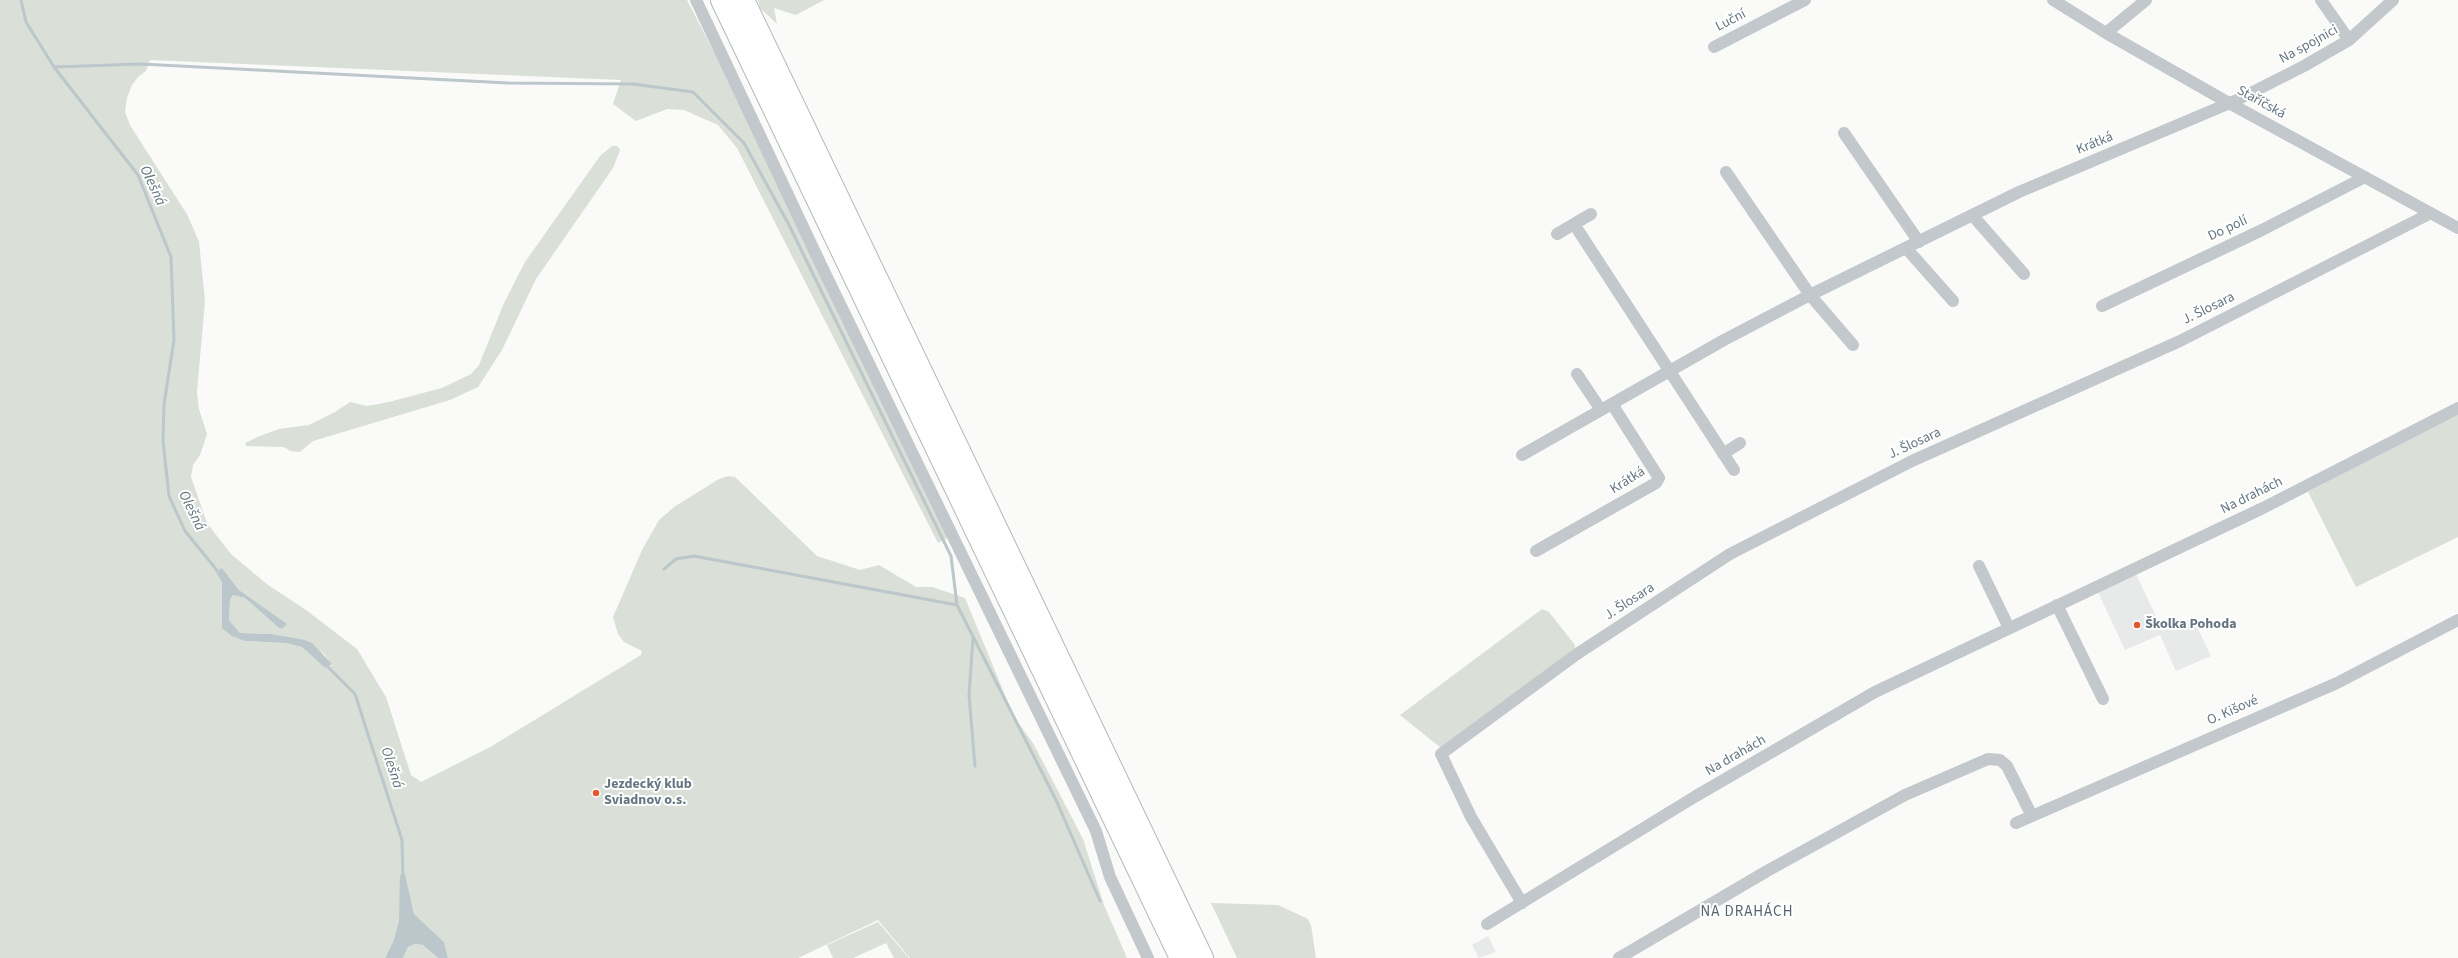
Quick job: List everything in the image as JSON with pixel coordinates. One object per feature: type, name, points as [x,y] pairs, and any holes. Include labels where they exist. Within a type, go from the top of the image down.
[{"type":"highway","points":[[722,0],[1180,956]]},
{"type":"highway","points":[[743,0],[1202,958]]},
{"type":"street","points":[[696,0],[823,269],[1096,831],[1110,877],[1148,958]]},
{"type":"street","name":"Luční","points":[[1714,47],[1805,0]]},
{"type":"street","name":"Staříčská","points":[[2053,0],[2106,33],[2229,103],[2458,228]]},
{"type":"street","points":[[2106,33],[2146,0]]},
{"type":"street","points":[[2321,0],[2349,40]]},
{"type":"street","name":"Na spojnici","points":[[2229,103],[2304,66],[2349,40],[2394,0]]},
{"type":"street","name":"Krátká","points":[[1522,455],[1669,371],[1810,295],[2019,192],[2229,103]]},
{"type":"street","points":[[1844,133],[1919,242]]},
{"type":"street","points":[[1726,172],[1810,295],[1853,345]]},
{"type":"street","name":"Do polí","points":[[2102,306],[2262,230],[2365,176]]},
{"type":"street","name":"J. Šlosara","points":[[1522,903],[1471,817],[1441,754],[1577,654],[1730,554],[1912,461],[2187,337],[2431,213]]},
{"type":"street","points":[[1557,234],[1591,214]]},
{"type":"street","points":[[1973,216],[2024,274]]},
{"type":"street","points":[[1574,224],[1734,470]]},
{"type":"street","points":[[1906,248],[1953,301]]},
{"type":"street","points":[[1577,374],[1601,410]]},
{"type":"street","name":"Krátká","points":[[1536,551],[1656,483],[1659,478],[1612,404]]},
{"type":"street","name":"Na drahách","points":[[1487,924],[1696,796],[1875,692],[2263,508],[2458,408]]},
{"type":"street","points":[[1723,454],[1740,443]]},
{"type":"street","points":[[1979,566],[2009,628]]},
{"type":"street","points":[[2057,605],[2103,699]]},
{"type":"street","name":"O. Kišové","points":[[2016,823],[2337,682],[2458,620]]},
{"type":"street","points":[[1619,958],[1767,870],[1905,795],[1988,759],[2000,760],[2008,766],[2032,816]]},
{"type":"shaded area","points":[[0,0],[687,0],[731,85],[948,538],[938,543],[737,148],[718,125],[684,110],[667,109],[636,121],[613,104],[621,80],[150,60],[146,71],[138,77],[132,85],[127,98],[125,112],[130,125],[188,216],[199,242],[205,301],[197,392],[199,409],[207,434],[200,455],[193,465],[191,477],[207,523],[231,554],[268,585],[306,610],[357,649],[386,697],[411,775],[421,782],[492,746],[641,655],[642,651],[624,642],[618,634],[613,617],[642,550],[659,520],[674,507],[719,479],[728,476],[735,477],[817,556],[860,570],[879,565],[916,587],[932,587],[965,598],[1014,717],[1033,743],[1083,839],[1104,905],[1127,958],[910,958],[878,920],[798,958],[448,958],[444,942],[414,914],[405,875],[399,921],[393,942],[385,958],[0,958]],"holes":[[[222,568],[239,590],[286,624],[282,629],[279,628],[245,598],[233,595],[230,598],[229,620],[240,633],[271,634],[301,639],[324,654],[332,665],[325,668],[302,647],[285,643],[245,641],[222,628]]]},
{"type":"shaded area","points":[[758,0],[824,0],[796,15],[774,8],[777,24],[760,8]]},
{"type":"shaded area","points":[[612,146],[617,146],[620,150],[613,168],[536,279],[502,350],[478,387],[450,400],[313,441],[300,452],[290,451],[284,447],[246,446],[245,443],[279,429],[309,425],[335,412],[350,402],[367,406],[389,402],[442,388],[471,374],[479,365],[504,303],[525,262],[600,156]]},
{"type":"shaded area","points":[[2458,412],[2458,537],[2356,587],[2308,492]]},
{"type":"shaded area","points":[[222,568],[239,590],[287,624],[282,629],[279,628],[245,598],[233,595],[230,599],[229,620],[240,633],[271,634],[301,639],[312,643],[332,664],[325,668],[302,647],[285,643],[245,641],[232,636],[222,628],[222,582],[216,572]]},
{"type":"shaded area","name":"Školka Pohoda","points":[[2136,574],[2163,631],[2193,618],[2211,656],[2176,671],[2160,635],[2125,650],[2098,592]]},
{"type":"shaded area","points":[[1542,609],[1549,612],[1575,645],[1574,652],[1441,748],[1400,715]]},
{"type":"shaded area","points":[[405,874],[414,914],[444,942],[448,958],[438,958],[423,945],[415,944],[408,947],[403,958],[385,958],[393,942],[399,921],[400,875]]},
{"type":"shaded area","points":[[1211,903],[1278,905],[1308,919],[1311,925],[1316,958],[1237,958]]},
{"type":"shaded area","points":[[878,922],[909,958],[894,958],[886,943],[853,958],[833,958],[827,945]]},
{"type":"shaded area","points":[[1488,936],[1496,952],[1479,958],[1472,945]]},
{"type":"shaded area","points":[[415,944],[423,945],[438,958],[403,958],[408,947]]},
{"type":"waterway","name":"Olešná","points":[[21,0],[26,22],[54,67],[138,175],[171,257],[174,340],[164,404],[163,441],[169,496],[185,531],[220,574]]},
{"type":"waterway","points":[[54,67],[141,64],[508,83],[633,84],[693,92],[744,143],[789,225],[951,556],[957,605],[1056,800],[1100,901]]},
{"type":"waterway","points":[[664,569],[676,559],[694,556],[957,605]]},
{"type":"waterway","points":[[973,638],[969,695],[975,766]]},
{"type":"waterway","name":"Olešná","points":[[325,664],[355,694],[402,840],[403,879]]},
{"type":"place","name":"Školka Pohoda","points":[[2137,625]]},
{"type":"place","name":"Jezdecký klub Sviadnov o.s.","points":[[596,793]]},
{"type":"district","name":"NA DRAHÁCH","points":[[1747,913]]}]
